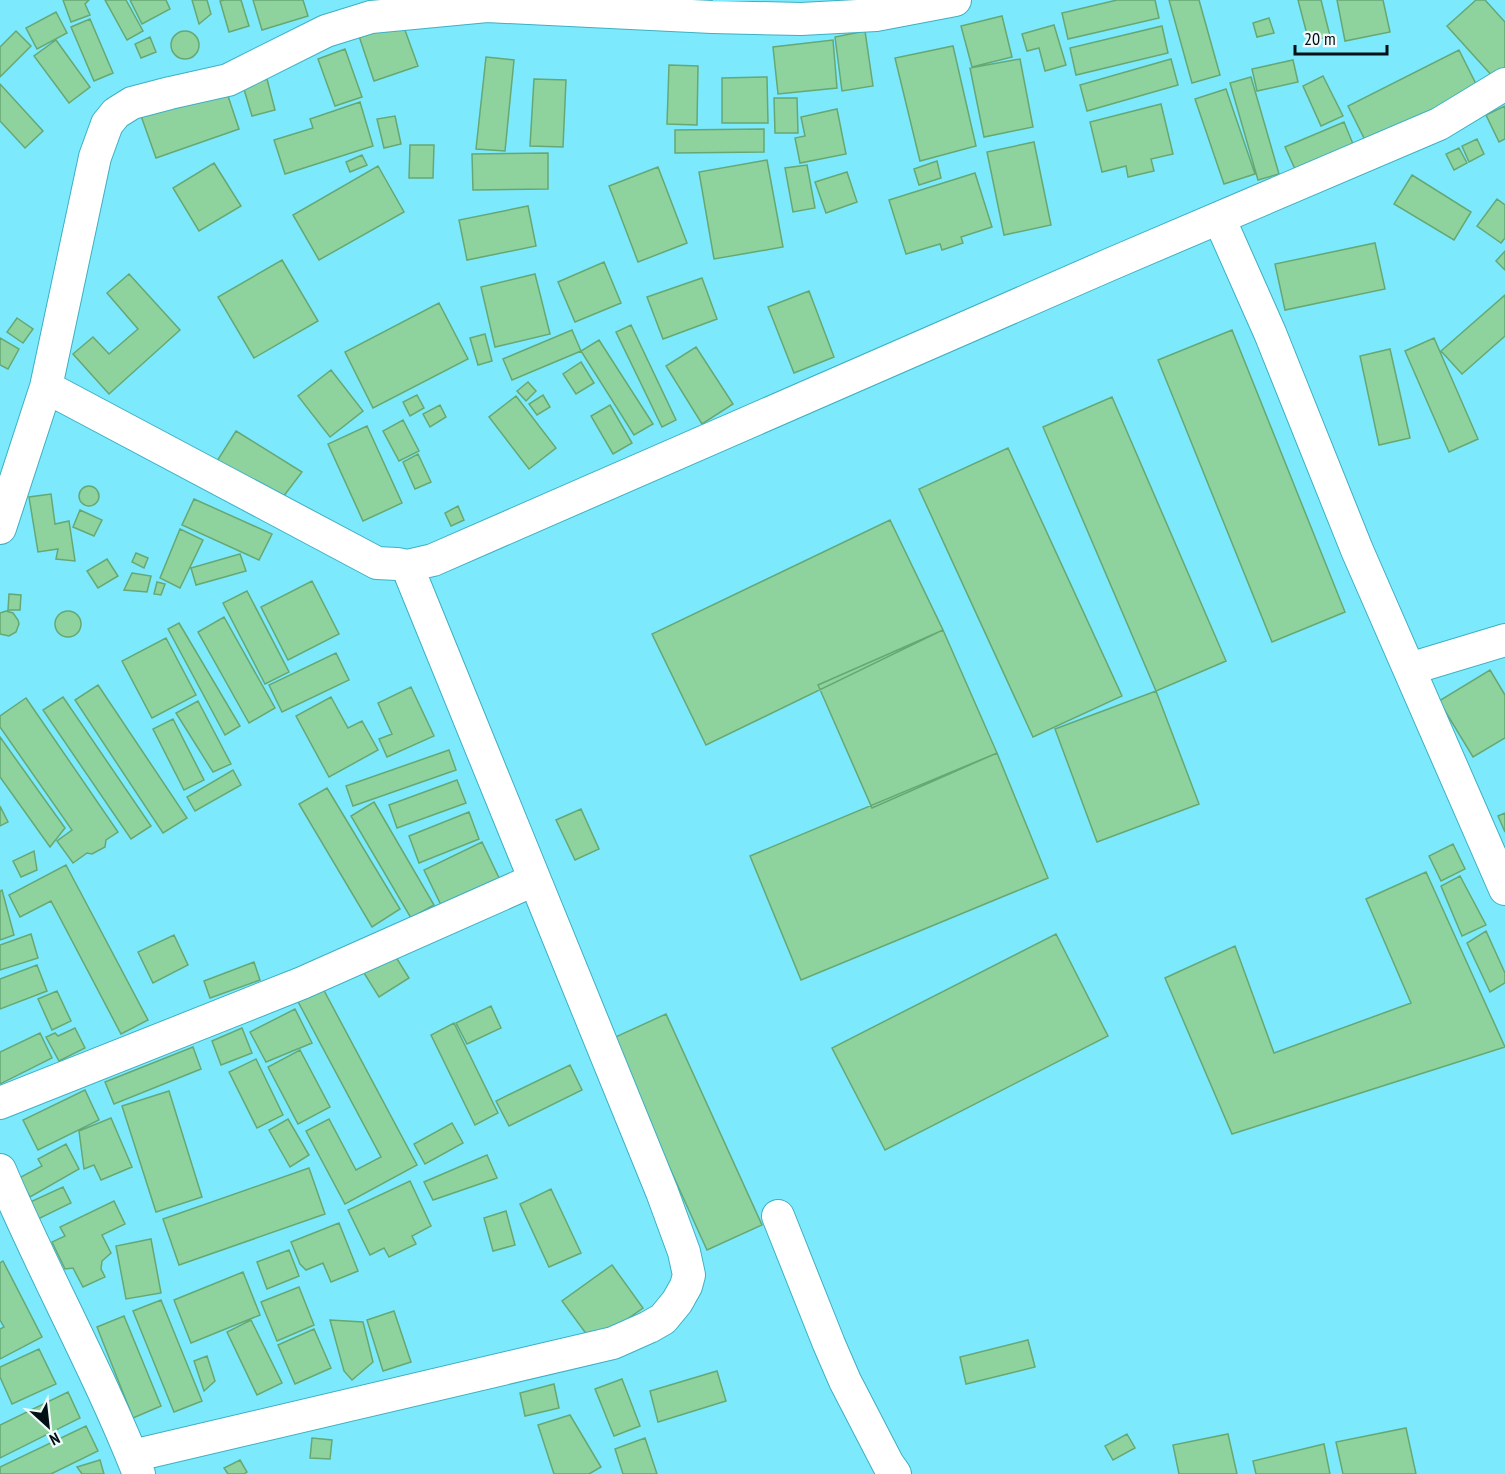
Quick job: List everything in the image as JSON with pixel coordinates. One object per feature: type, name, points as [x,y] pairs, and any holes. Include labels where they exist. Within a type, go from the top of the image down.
[{"type":"street","points":[[0,528],[45,387],[95,157],[107,124],[116,113],[132,104],[228,80],[326,31],[371,17],[487,6],[712,17],[799,9],[876,15],[955,0]]},
{"type":"street","points":[[45,387],[366,558],[377,563],[407,566],[433,560],[1440,124],[1505,84]]},
{"type":"street","points":[[1219,218],[1270,333],[1357,550],[1505,890]]},
{"type":"street","points":[[0,1170],[135,1465],[613,1343],[663,1319],[677,1302],[689,1275],[684,1252],[407,566]]},
{"type":"street","points":[[1409,669],[1505,640]]},
{"type":"street","points":[[0,1103],[302,983],[534,880]]},
{"type":"street","points":[[778,1216],[845,1380],[895,1474]]},
{"type":"building","points":[[63,0],[89,0],[85,4],[90,15],[71,22]]},
{"type":"building","points":[[105,0],[126,0],[143,31],[127,40]]},
{"type":"building","points":[[130,0],[166,0],[170,9],[142,24]]},
{"type":"building","points":[[192,0],[207,0],[211,14],[199,24]]},
{"type":"building","points":[[241,0],[249,26],[229,32],[220,1]]},
{"type":"building","points":[[253,0],[303,0],[308,16],[262,30]]},
{"type":"building","points":[[1117,0],[1155,0],[1159,18],[1068,39],[1062,13]]},
{"type":"building","points":[[1169,0],[1199,0],[1220,75],[1192,83]]},
{"type":"building","points":[[1298,0],[1321,0],[1330,36],[1309,42]]},
{"type":"building","points":[[1337,0],[1383,0],[1390,32],[1345,41]]},
{"type":"building","points":[[1476,0],[1485,0],[1505,22],[1505,68],[1494,78],[1447,26]]},
{"type":"building","points":[[56,12],[67,33],[37,49],[26,28]]},
{"type":"building","points":[[1002,16],[1012,57],[972,67],[961,26]]},
{"type":"building","points":[[1269,18],[1274,33],[1257,37],[1253,23]]},
{"type":"building","points":[[90,19],[113,73],[94,81],[71,27]]},
{"type":"building","points":[[402,22],[418,66],[374,81],[359,36]]},
{"type":"building","points":[[1054,25],[1066,65],[1045,71],[1039,48],[1027,51],[1022,34]]},
{"type":"building","points":[[1162,26],[1168,53],[1076,75],[1070,48]]},
{"type":"building","points":[[16,31],[31,46],[0,77],[0,47]]},
{"type":"building","points":[[185,31],[195,35],[199,45],[195,55],[185,59],[175,55],[171,45],[175,35]]},
{"type":"building","points":[[865,31],[873,86],[842,91],[835,37]]},
{"type":"building","points":[[150,37],[156,52],[141,58],[135,44]]},
{"type":"building","points":[[56,40],[90,87],[69,103],[34,56]]},
{"type":"building","points":[[833,40],[837,88],[778,94],[773,47]]},
{"type":"building","points":[[953,46],[976,146],[920,161],[895,58]]},
{"type":"building","points":[[345,49],[362,97],[335,106],[318,59]]},
{"type":"building","points":[[1459,50],[1478,88],[1367,144],[1348,106]]},
{"type":"building","points":[[486,57],[514,60],[505,151],[476,149]]},
{"type":"building","points":[[1020,59],[1033,127],[984,137],[970,68]]},
{"type":"building","points":[[1171,59],[1178,85],[1087,111],[1080,85]]},
{"type":"building","points":[[1293,60],[1298,82],[1257,91],[1252,69]]},
{"type":"building","points":[[669,65],[698,66],[697,125],[667,124]]},
{"type":"building","points":[[1323,76],[1343,116],[1321,126],[1303,86]]},
{"type":"building","points":[[767,77],[768,123],[722,123],[722,78]]},
{"type":"building","points":[[1251,77],[1279,174],[1258,180],[1230,83]]},
{"type":"building","points":[[267,79],[275,110],[252,116],[243,86]]},
{"type":"building","points":[[534,79],[566,80],[563,147],[530,146]]},
{"type":"building","points":[[0,84],[43,131],[25,148],[0,121]]},
{"type":"building","points":[[224,84],[239,129],[156,158],[140,113]]},
{"type":"building","points":[[1226,89],[1255,174],[1224,184],[1195,99]]},
{"type":"building","points":[[774,98],[797,98],[798,133],[775,133]]},
{"type":"building","points":[[360,102],[373,146],[285,174],[274,140],[313,128],[310,119]]},
{"type":"building","points":[[1161,104],[1173,154],[1151,159],[1154,171],[1128,177],[1126,166],[1102,172],[1090,122]]},
{"type":"building","points":[[1505,106],[1505,139],[1499,142],[1486,115]]},
{"type":"building","points":[[837,109],[846,154],[800,163],[795,138],[805,136],[801,117]]},
{"type":"building","points":[[395,116],[401,144],[384,148],[377,119]]},
{"type":"building","points":[[1344,122],[1353,144],[1295,169],[1285,147]]},
{"type":"building","points":[[764,129],[764,152],[675,153],[675,130]]},
{"type":"building","points":[[1477,139],[1484,154],[1469,162],[1462,146]]},
{"type":"building","points":[[1034,142],[1051,225],[1004,235],[987,152]]},
{"type":"building","points":[[410,145],[434,145],[433,178],[409,178]]},
{"type":"building","points":[[1459,148],[1467,163],[1454,170],[1446,154]]},
{"type":"building","points":[[548,153],[548,189],[473,190],[472,154]]},
{"type":"building","points":[[362,155],[367,165],[350,172],[346,162]]},
{"type":"building","points":[[767,160],[783,247],[714,259],[699,172]]},
{"type":"building","points":[[937,161],[941,178],[919,185],[914,169]]},
{"type":"building","points":[[214,163],[241,206],[199,231],[173,188]]},
{"type":"building","points":[[807,165],[815,208],[793,212],[785,168]]},
{"type":"building","points":[[378,166],[404,212],[319,260],[293,215]]},
{"type":"building","points":[[658,167],[687,243],[638,262],[609,186]]},
{"type":"building","points":[[847,172],[857,202],[826,213],[815,182]]},
{"type":"building","points":[[975,173],[992,227],[961,237],[963,243],[942,250],[940,244],[906,254],[889,200]]},
{"type":"building","points":[[1412,175],[1471,212],[1454,240],[1394,204]]},
{"type":"building","points":[[1497,199],[1505,205],[1505,238],[1501,243],[1477,226]]},
{"type":"building","points":[[528,206],[536,246],[467,260],[459,220]]},
{"type":"building","points":[[1375,243],[1385,289],[1285,310],[1275,264]]},
{"type":"building","points":[[1505,251],[1505,270],[1496,261]]},
{"type":"building","points":[[282,260],[318,321],[254,358],[218,297]]},
{"type":"building","points":[[604,262],[621,303],[575,322],[558,282]]},
{"type":"building","points":[[129,274],[180,330],[109,394],[73,354],[93,337],[109,354],[138,329],[107,293]]},
{"type":"building","points":[[535,274],[550,334],[495,347],[481,287]]},
{"type":"building","points":[[702,278],[717,319],[663,339],[647,297]]},
{"type":"building","points":[[809,291],[834,357],[794,373],[768,307]]},
{"type":"building","points":[[1505,295],[1505,336],[1462,374],[1441,351]]},
{"type":"building","points":[[439,303],[468,359],[373,408],[345,352]]},
{"type":"building","points":[[17,318],[33,329],[23,343],[7,332]]},
{"type":"building","points":[[631,325],[676,420],[662,427],[616,332]]},
{"type":"building","points":[[572,330],[581,351],[512,380],[503,359]]},
{"type":"building","points":[[1232,330],[1345,612],[1272,642],[1158,360]]},
{"type":"building","points":[[485,334],[492,361],[478,365],[470,338]]},
{"type":"building","points":[[0,338],[19,349],[8,369],[0,365]]},
{"type":"building","points":[[1434,338],[1478,439],[1449,452],[1405,351]]},
{"type":"building","points":[[599,340],[653,424],[634,435],[581,351]]},
{"type":"building","points":[[696,347],[733,404],[702,424],[666,366]]},
{"type":"building","points":[[1390,349],[1410,438],[1379,445],[1360,356]]},
{"type":"building","points":[[581,362],[594,383],[576,394],[563,374]]},
{"type":"building","points":[[331,370],[363,411],[330,437],[298,396]]},
{"type":"building","points":[[528,382],[536,391],[526,401],[517,391]]},
{"type":"building","points":[[417,395],[424,408],[410,416],[403,402]]},
{"type":"building","points":[[543,395],[550,407],[537,415],[529,404]]},
{"type":"building","points":[[516,396],[556,448],[529,469],[489,417]]},
{"type":"building","points":[[1112,397],[1226,661],[1156,691],[1043,427]]},
{"type":"building","points":[[440,405],[446,417],[430,427],[423,414]]},
{"type":"building","points":[[610,405],[632,443],[613,454],[591,416]]},
{"type":"building","points":[[403,420],[419,451],[399,461],[383,431]]},
{"type":"building","points":[[367,426],[402,503],[363,521],[328,444]]},
{"type":"building","points":[[236,431],[302,472],[283,497],[217,461]]},
{"type":"building","points":[[1008,448],[1122,696],[1033,737],[919,489]]},
{"type":"building","points":[[418,454],[431,482],[415,489],[403,462]]},
{"type":"building","points":[[89,486],[96,489],[99,496],[96,503],[89,506],[82,503],[79,496],[82,489]]},
{"type":"building","points":[[51,494],[55,524],[69,521],[75,561],[56,559],[58,549],[38,552],[29,497]]},
{"type":"building","points":[[194,499],[272,534],[259,560],[182,525]]},
{"type":"building","points":[[458,506],[464,520],[451,526],[445,513]]},
{"type":"building","points":[[80,510],[102,520],[94,536],[73,527]]},
{"type":"building","points":[[890,520],[943,630],[706,745],[652,634]]},
{"type":"building","points":[[180,529],[203,540],[180,588],[160,578]]},
{"type":"building","points":[[136,553],[148,558],[144,568],[132,562]]},
{"type":"building","points":[[240,554],[246,571],[196,585],[191,568]]},
{"type":"building","points":[[107,559],[118,576],[98,588],[87,571]]},
{"type":"building","points":[[132,573],[151,576],[147,592],[124,590]]},
{"type":"building","points":[[312,581],[339,634],[288,660],[261,607]]},
{"type":"building","points":[[157,582],[165,584],[161,595],[154,594]]},
{"type":"building","points":[[247,591],[289,672],[265,684],[223,603]]},
{"type":"building","points":[[9,594],[21,595],[20,610],[8,610]]},
{"type":"building","points":[[6,611],[13,613],[19,624],[16,632],[9,636],[0,634],[0,613]]},
{"type":"building","points":[[68,611],[77,615],[81,624],[77,633],[68,637],[59,633],[55,624],[59,615]]},
{"type":"building","points":[[224,617],[275,708],[249,723],[198,632]]},
{"type":"building","points":[[179,623],[240,726],[225,735],[168,629]]},
{"type":"building","points":[[943,630],[997,753],[872,808],[818,685]]},
{"type":"building","points":[[166,638],[196,695],[152,718],[122,661]]},
{"type":"building","points":[[336,653],[349,680],[282,712],[269,685]]},
{"type":"building","points":[[1490,670],[1505,695],[1505,738],[1473,757],[1439,701]]},
{"type":"building","points":[[98,685],[187,818],[163,833],[75,700]]},
{"type":"building","points":[[411,687],[434,736],[387,757],[379,739],[392,734],[378,703]]},
{"type":"building","points":[[1156,691],[1199,804],[1097,842],[1055,729]]},
{"type":"building","points":[[63,697],[151,826],[131,839],[43,710]]},
{"type":"building","points":[[331,697],[348,728],[362,721],[378,750],[329,777],[296,716]]},
{"type":"building","points":[[26,698],[118,832],[106,840],[105,847],[92,854],[87,853],[73,863],[57,841],[72,830],[0,727],[0,716]]},
{"type":"building","points":[[198,701],[231,764],[213,772],[176,713]]},
{"type":"building","points":[[173,719],[204,780],[184,790],[153,729]]},
{"type":"building","points":[[0,737],[65,828],[50,847],[0,777]]},
{"type":"building","points":[[449,750],[456,770],[353,806],[346,786]]},
{"type":"building","points":[[997,753],[1048,878],[801,980],[750,856]]},
{"type":"building","points":[[233,770],[241,785],[195,811],[187,797]]},
{"type":"building","points":[[457,780],[466,803],[397,828],[389,805]]},
{"type":"building","points":[[327,788],[400,909],[372,927],[299,804]]},
{"type":"building","points":[[374,802],[434,905],[411,918],[351,816]]},
{"type":"building","points":[[0,806],[8,822],[0,826]]},
{"type":"building","points":[[581,809],[599,849],[575,860],[556,820]]},
{"type":"building","points":[[469,812],[479,839],[419,863],[409,836]]},
{"type":"building","points":[[1505,813],[1505,832],[1498,816]]},
{"type":"building","points":[[482,842],[500,880],[442,907],[424,870]]},
{"type":"building","points":[[1453,844],[1465,869],[1441,881],[1429,856]]},
{"type":"building","points":[[34,851],[37,870],[21,877],[13,861]]},
{"type":"building","points":[[66,865],[148,1020],[121,1034],[51,901],[20,917],[9,895]]},
{"type":"building","points":[[1426,872],[1505,1047],[1232,1134],[1165,978],[1235,946],[1274,1053],[1411,1003],[1366,899]]},
{"type":"building","points":[[1460,876],[1486,925],[1462,936],[1441,886]]},
{"type":"building","points":[[2,890],[14,935],[0,940],[0,891]]},
{"type":"building","points":[[1486,931],[1505,973],[1505,983],[1490,992],[1467,943]]},
{"type":"building","points":[[31,934],[38,958],[0,970],[0,945]]},
{"type":"building","points":[[1056,934],[1108,1036],[885,1150],[832,1048]]},
{"type":"building","points":[[174,935],[188,965],[153,983],[138,952]]},
{"type":"building","points":[[394,954],[409,978],[379,997],[364,973]]},
{"type":"building","points":[[254,962],[260,980],[210,998],[204,981]]},
{"type":"building","points":[[37,965],[47,991],[0,1009],[0,979]]},
{"type":"building","points":[[320,983],[417,1165],[345,1204],[306,1131],[329,1119],[356,1170],[381,1157],[295,996]]},
{"type":"building","points":[[57,991],[71,1021],[52,1030],[38,999]]},
{"type":"building","points":[[491,1006],[501,1028],[467,1044],[456,1023]]},
{"type":"building","points":[[295,1009],[312,1043],[266,1062],[250,1032]]},
{"type":"building","points":[[666,1014],[762,1225],[707,1250],[611,1039]]},
{"type":"building","points":[[454,1023],[498,1113],[475,1125],[431,1035]]},
{"type":"building","points":[[75,1028],[85,1048],[59,1061],[46,1037],[55,1033],[58,1036]]},
{"type":"building","points":[[242,1028],[252,1053],[221,1065],[212,1041]]},
{"type":"building","points":[[40,1033],[52,1058],[0,1084],[0,1052]]},
{"type":"building","points":[[193,1047],[201,1069],[114,1104],[105,1082]]},
{"type":"building","points":[[300,1050],[330,1107],[298,1124],[268,1067]]},
{"type":"building","points":[[256,1059],[283,1115],[257,1128],[229,1072]]},
{"type":"building","points":[[570,1065],[582,1090],[509,1126],[496,1101]]},
{"type":"building","points":[[85,1090],[99,1120],[38,1150],[23,1120]]},
{"type":"building","points":[[169,1091],[202,1197],[156,1212],[122,1106]]},
{"type":"building","points":[[111,1118],[132,1167],[101,1180],[94,1165],[84,1169],[79,1131]]},
{"type":"building","points":[[288,1119],[309,1155],[290,1167],[269,1130]]},
{"type":"building","points":[[452,1123],[463,1143],[425,1164],[414,1144]]},
{"type":"building","points":[[66,1144],[79,1169],[30,1197],[19,1178],[42,1166],[38,1159]]},
{"type":"building","points":[[487,1155],[497,1178],[433,1200],[424,1182]]},
{"type":"building","points":[[309,1168],[325,1214],[179,1265],[163,1219]]},
{"type":"building","points":[[410,1181],[431,1226],[412,1236],[416,1244],[389,1257],[384,1248],[370,1255],[348,1210]]},
{"type":"building","points":[[63,1187],[71,1203],[36,1220],[28,1203]]},
{"type":"building","points":[[551,1189],[581,1253],[549,1267],[520,1204]]},
{"type":"building","points":[[114,1201],[125,1224],[102,1235],[111,1253],[102,1261],[101,1269],[105,1277],[83,1287],[73,1268],[65,1269],[52,1242],[65,1236],[60,1227]]},
{"type":"building","points":[[506,1211],[515,1245],[493,1251],[484,1218]]},
{"type":"building","points":[[339,1223],[358,1271],[331,1282],[323,1263],[306,1270],[300,1264],[291,1242]]},
{"type":"building","points":[[151,1239],[161,1293],[126,1299],[116,1246]]},
{"type":"building","points":[[289,1250],[299,1276],[267,1289],[257,1262]]},
{"type":"building","points":[[3,1261],[42,1337],[0,1359],[0,1329],[4,1327],[0,1320],[0,1263]]},
{"type":"building","points":[[612,1265],[643,1308],[593,1343],[562,1301]]},
{"type":"building","points":[[243,1272],[260,1315],[191,1343],[174,1300]]},
{"type":"building","points":[[299,1287],[314,1325],[277,1341],[261,1302]]},
{"type":"building","points":[[161,1300],[202,1401],[174,1412],[133,1311]]},
{"type":"building","points":[[394,1311],[411,1362],[383,1371],[367,1320]]},
{"type":"building","points":[[124,1316],[161,1406],[133,1418],[97,1327]]},
{"type":"building","points":[[251,1320],[282,1383],[257,1395],[227,1332]]},
{"type":"building","points":[[330,1320],[363,1322],[373,1362],[352,1380],[344,1371]]},
{"type":"building","points":[[314,1329],[331,1368],[295,1384],[278,1345]]},
{"type":"building","points":[[1028,1340],[1035,1367],[966,1384],[960,1357]]},
{"type":"building","points":[[39,1349],[56,1384],[12,1404],[0,1377],[0,1367]]},
{"type":"building","points":[[207,1356],[215,1381],[204,1391],[194,1361]]},
{"type":"building","points":[[717,1371],[726,1401],[658,1422],[650,1391]]},
{"type":"building","points":[[622,1379],[640,1426],[614,1436],[595,1389]]},
{"type":"building","points":[[554,1384],[559,1408],[525,1416],[520,1393]]},
{"type":"building","points":[[68,1392],[80,1418],[0,1458],[0,1425]]},
{"type":"building","points":[[570,1415],[601,1467],[589,1474],[554,1474],[538,1425]]},
{"type":"building","points":[[86,1426],[98,1451],[51,1474],[0,1474],[0,1467]]},
{"type":"building","points":[[1406,1428],[1416,1474],[1343,1474],[1336,1442]]},
{"type":"building","points":[[1127,1434],[1135,1448],[1113,1460],[1105,1446]]},
{"type":"building","points":[[1228,1434],[1237,1474],[1179,1474],[1173,1445]]},
{"type":"building","points":[[312,1438],[332,1440],[330,1459],[310,1458]]},
{"type":"building","points":[[645,1438],[657,1474],[623,1474],[615,1449]]},
{"type":"building","points":[[1324,1444],[1330,1474],[1256,1474],[1253,1461]]},
{"type":"building","points":[[100,1460],[104,1474],[82,1474],[77,1467]]},
{"type":"building","points":[[240,1460],[247,1472],[228,1474],[224,1468]]}]
